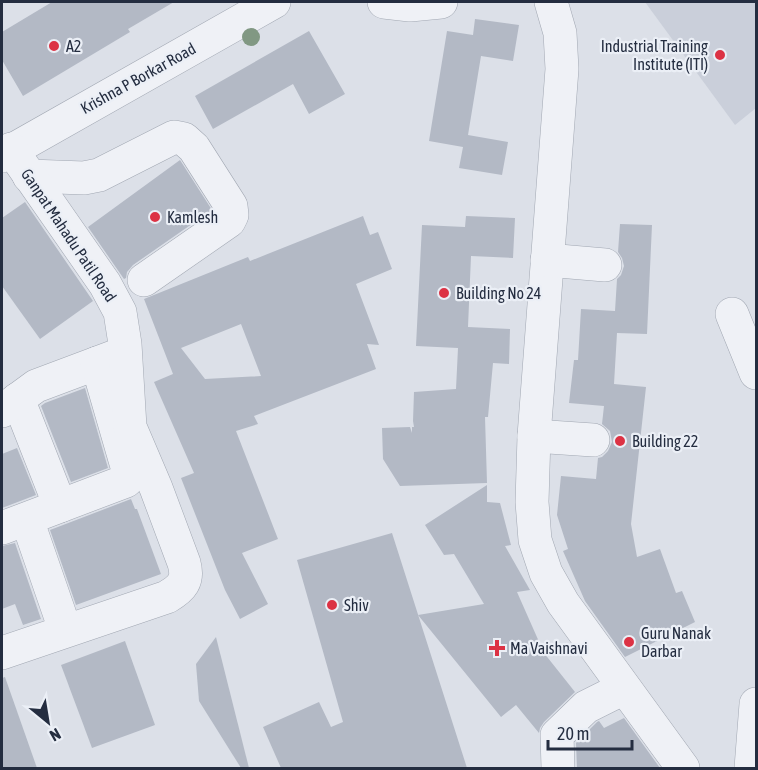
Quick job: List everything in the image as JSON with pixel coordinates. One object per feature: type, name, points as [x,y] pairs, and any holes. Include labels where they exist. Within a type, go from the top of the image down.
[{"type":"street","name":"Krishna P Borkar Road","points":[[14,160],[274,2]]},
{"type":"street","points":[[384,2],[410,5],[441,2]]},
{"type":"street","points":[[551,2],[560,33],[562,69],[534,436],[532,502],[535,540],[546,573],[563,603],[683,768]]},
{"type":"street","points":[[14,160],[84,178],[99,175],[174,137],[184,139],[194,148],[231,206],[229,222],[144,280]]},
{"type":"street","name":"Ganpat Mahadu Patil Road","points":[[2,653],[167,597],[177,591],[184,582],[187,572],[146,492],[112,357],[120,312],[105,284],[14,160]]},
{"type":"street","points":[[548,260],[605,266]]},
{"type":"street","points":[[732,314],[756,373]]},
{"type":"street","points":[[2,545],[17,531],[60,506],[126,481],[130,477],[112,357],[36,386],[10,405],[60,506]]},
{"type":"street","points":[[534,436],[593,440]]},
{"type":"street","points":[[17,531],[146,492],[166,573],[163,580],[156,584],[25,630]]},
{"type":"street","points":[[17,531],[61,618]]},
{"type":"street","points":[[558,768],[557,735],[586,707],[624,688]]},
{"type":"street","points":[[751,768],[756,704]]},
{"type":"shaded area","name":"Industrial Training Institute (ITI)","points":[[645,2],[756,2],[756,108],[735,125]]},
{"type":"building","name":"A2","points":[[52,2],[174,2],[128,29],[130,32],[23,96],[2,60],[2,32]]},
{"type":"building","points":[[475,19],[519,25],[513,61],[481,56],[468,135],[508,142],[502,175],[459,168],[463,147],[429,141],[447,31],[473,35]]},
{"type":"building","points":[[309,31],[345,94],[309,114],[293,84],[213,129],[195,96]]},
{"type":"building","name":"Kamlesh","points":[[180,160],[212,210],[133,265],[124,279],[88,227]]},
{"type":"building","points":[[25,202],[93,301],[40,339],[2,286],[2,218]]},
{"type":"building","points":[[363,216],[370,235],[378,232],[392,269],[356,284],[379,345],[367,344],[376,369],[254,416],[258,424],[236,431],[278,539],[242,553],[268,604],[240,619],[225,590],[181,478],[194,473],[154,382],[173,374],[144,299],[248,257],[250,261]],"holes":[[[241,324],[261,376],[205,379],[181,348]]]},
{"type":"building","points":[[466,216],[515,218],[513,258],[471,256],[468,327],[510,329],[509,364],[493,363],[488,417],[485,417],[487,483],[400,486],[383,459],[382,428],[410,427],[412,433],[414,392],[456,389],[458,348],[416,346],[422,225],[465,227]]},
{"type":"building","points":[[620,224],[652,225],[647,334],[617,333],[614,384],[646,387],[631,524],[637,557],[660,549],[676,593],[682,591],[695,622],[625,657],[585,601],[563,551],[568,549],[557,515],[561,476],[596,479],[598,458],[608,451],[612,442],[610,431],[602,424],[604,406],[569,403],[574,360],[578,360],[581,309],[615,311],[617,279],[624,266],[618,252]]},
{"type":"building","points":[[85,388],[108,468],[71,482],[41,406]]},
{"type":"building","points":[[17,448],[36,495],[2,508],[2,454]]},
{"type":"building","points":[[487,485],[487,502],[500,503],[511,545],[505,546],[530,590],[517,592],[544,653],[575,692],[544,722],[539,733],[516,705],[501,717],[418,615],[484,604],[454,554],[444,555],[425,525]]},
{"type":"building","points":[[131,499],[137,509],[161,574],[76,605],[50,530]]},
{"type":"building","points":[[392,533],[467,768],[281,768],[263,727],[319,702],[331,727],[343,722],[297,560]]},
{"type":"building","points":[[15,543],[41,619],[23,625],[15,604],[2,609],[2,546]]},
{"type":"building","points":[[216,637],[249,768],[241,768],[199,701],[196,664]]},
{"type":"building","points":[[125,641],[155,725],[92,748],[61,665]]},
{"type":"building","points":[[5,677],[37,768],[2,768],[2,678]]},
{"type":"building","points":[[624,718],[660,768],[577,768],[576,743],[597,722],[599,721],[604,728]]},
{"type":"place","name":"A2","points":[[54,46]]},
{"type":"place","name":"Industrial Training Institute (ITI)","points":[[720,55]]},
{"type":"place","name":"Kamlesh","points":[[155,217]]},
{"type":"place","name":"Building No 24","points":[[444,293]]},
{"type":"place","name":"Building 22","points":[[620,441]]},
{"type":"place","name":"Shiv","points":[[332,605]]},
{"type":"place","name":"Guru Nanak Darbar","points":[[629,642]]},
{"type":"place","name":"Ma Vaishnavi","points":[[497,648]]}]
